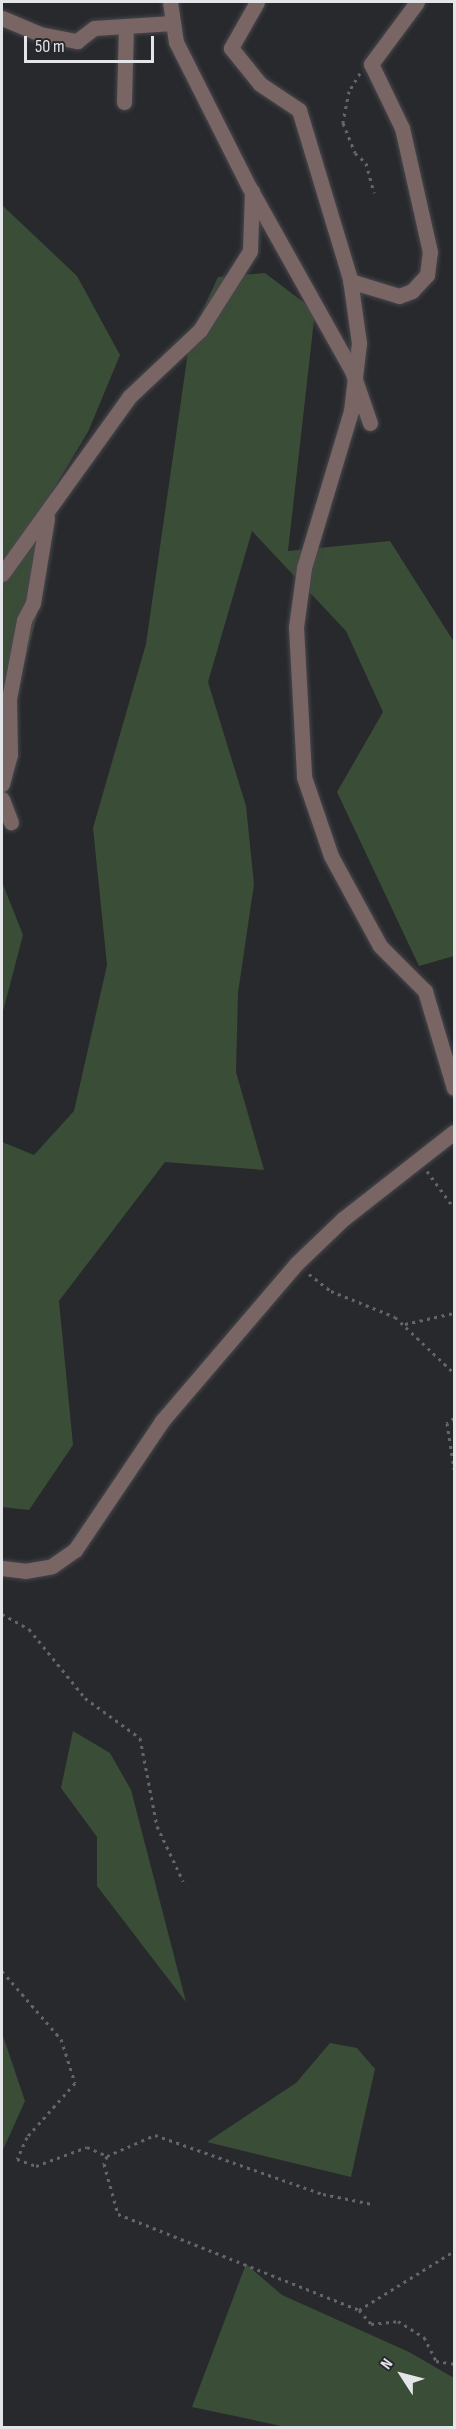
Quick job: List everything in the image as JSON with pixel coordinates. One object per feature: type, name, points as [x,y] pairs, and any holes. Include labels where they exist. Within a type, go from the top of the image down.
[{"type":"street","points":[[170,2],[176,42],[252,191],[352,371],[370,423]]},
{"type":"street","points":[[256,2],[231,48],[260,84],[299,110],[350,281],[359,343],[352,371],[351,411],[304,568],[297,627],[304,777],[331,856],[380,946],[425,990],[454,1088]]},
{"type":"street","points":[[350,281],[399,296],[421,285],[429,263],[402,128],[372,67],[417,2]]},
{"type":"street","points":[[2,18],[40,34],[77,41],[94,28],[173,23]]},
{"type":"street","points":[[124,102],[126,26]]},
{"type":"street","points":[[2,574],[47,515],[107,424],[200,330],[250,251],[252,191]]},
{"type":"street","points":[[2,784],[10,755],[9,699],[24,620],[33,603],[47,515]]},
{"type":"street","points":[[2,799],[10,822]]},
{"type":"street","points":[[2,1568],[25,1571],[52,1566],[75,1550],[162,1421],[296,1264],[454,1132]]},
{"type":"path","points":[[372,67],[356,75],[343,123],[355,153],[366,163],[374,193]]},
{"type":"path","points":[[419,1160],[454,1208]]},
{"type":"path","points":[[296,1264],[331,1291],[405,1324],[454,1373]]},
{"type":"path","points":[[405,1324],[454,1313]]},
{"type":"path","points":[[454,1418],[447,1423],[454,1469]]},
{"type":"path","points":[[2,1614],[29,1629],[85,1698],[140,1738],[157,1827],[183,1881]]},
{"type":"path","points":[[2,1971],[61,2039],[75,2083],[27,2137],[17,2159],[36,2166],[87,2148],[107,2156],[155,2135],[323,2194],[372,2204]]},
{"type":"path","points":[[107,2156],[104,2164],[118,2214],[359,2310],[371,2324],[398,2320],[424,2337],[436,2361],[454,2364]]},
{"type":"path","points":[[359,2310],[454,2251]]},
{"type":"green space","points":[[2,205],[77,276],[120,355],[88,432],[42,508],[37,615],[13,707],[2,711]]},
{"type":"green space","points":[[265,273],[315,311],[288,551],[390,541],[454,642],[454,956],[419,966],[337,792],[383,712],[346,631],[252,531],[208,682],[246,806],[254,884],[238,993],[236,1072],[264,1170],[165,1162],[59,1301],[73,1445],[29,1510],[2,1507],[2,1142],[34,1155],[74,1111],[107,965],[93,828],[146,644],[190,338],[218,277]]},
{"type":"green space","points":[[2,882],[23,935],[2,1015]]},
{"type":"green space","points":[[73,1731],[110,1753],[131,1790],[186,2002],[97,1886],[97,1837],[61,1788]]},
{"type":"green space","points":[[2,2033],[25,2101],[2,2152]]},
{"type":"green space","points":[[330,2043],[357,2048],[375,2069],[351,2177],[207,2142],[296,2083]]},
{"type":"green space","points":[[246,2264],[282,2295],[409,2352],[454,2378],[454,2427],[286,2427],[192,2407]]}]
